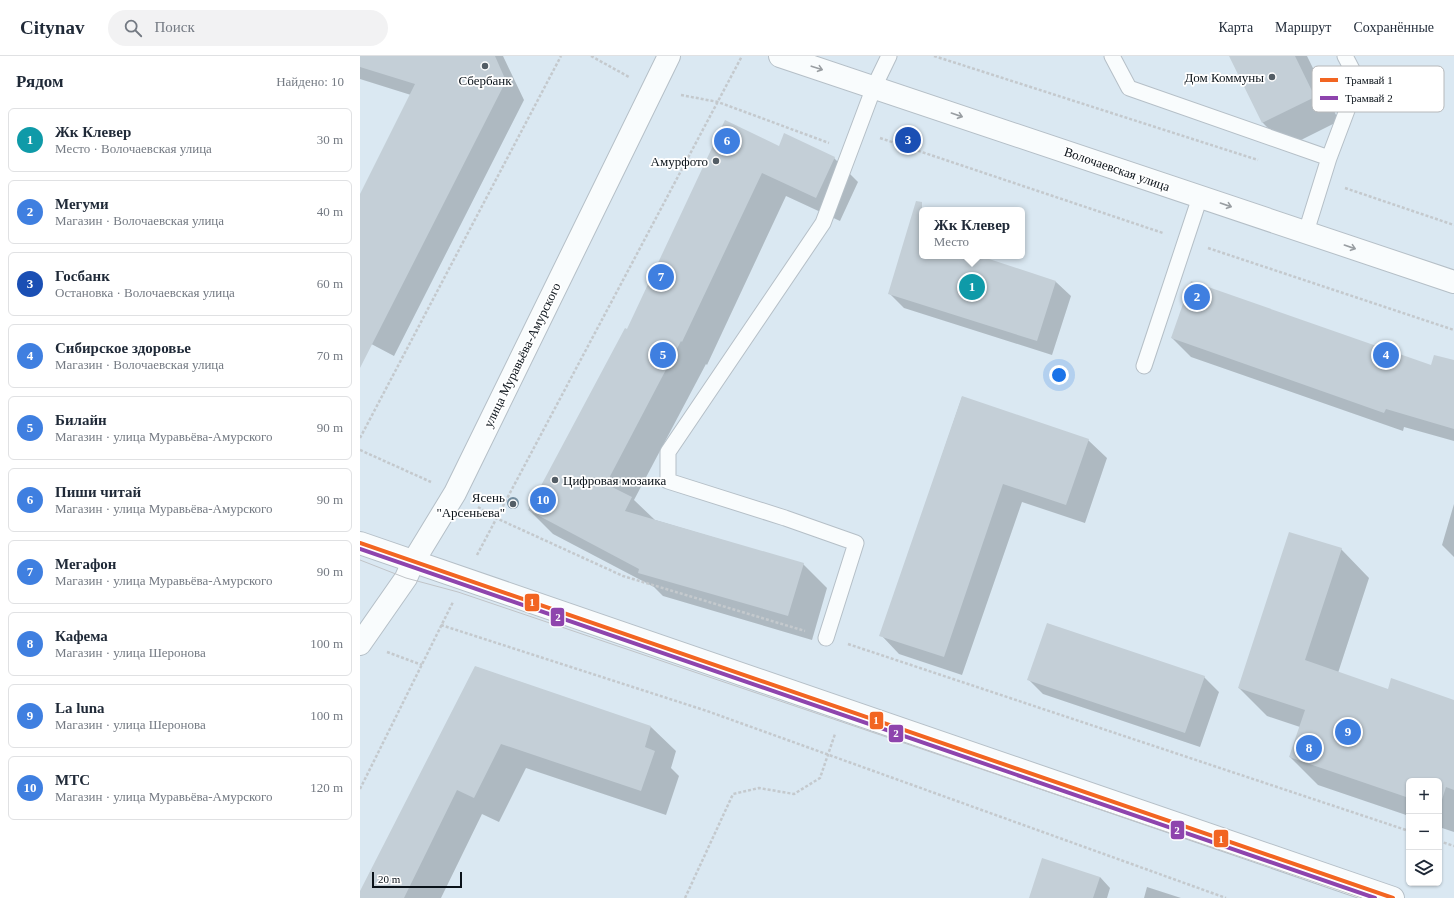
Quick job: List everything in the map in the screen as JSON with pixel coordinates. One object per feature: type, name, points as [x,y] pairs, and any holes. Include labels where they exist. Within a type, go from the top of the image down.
[{"type":"main road","name":"улица Муравьёва-Амурского","points":[[360,644],[406,578],[413,562],[455,493],[669,56]]},
{"type":"main road","name":"Волочаевская улица","points":[[780,56],[1454,282]]},
{"type":"main road","points":[[360,543],[1393,898]]},
{"type":"lane","points":[[826,638],[856,543],[786,518],[668,480],[668,452],[823,223],[874,87],[889,56]]},
{"type":"lane","points":[[1112,56],[1129,88],[1329,158]]},
{"type":"lane","points":[[1345,56],[1350,66]]},
{"type":"lane","points":[[1306,232],[1329,158],[1347,112]]},
{"type":"lane","points":[[1144,366],[1200,197]]},
{"type":"path","points":[[360,438],[560,56]]},
{"type":"path","points":[[591,56],[652,89],[718,102],[850,150]]},
{"type":"path","points":[[360,789],[464,578],[742,56]]},
{"type":"path","points":[[934,56],[1262,162]]},
{"type":"path","points":[[858,130],[1454,330]]},
{"type":"path","points":[[1322,181],[1454,225]]},
{"type":"path","points":[[360,450],[455,493],[496,518],[623,576],[826,638],[1406,830]]},
{"type":"path","points":[[441,625],[707,711],[1226,898]]},
{"type":"path","points":[[360,644],[422,665]]},
{"type":"path","points":[[685,898],[733,794],[759,788],[794,794],[820,778],[829,755],[843,708]]},
{"type":"path","points":[[1442,842],[1454,846]]},
{"type":"building","points":[[360,56],[495,56],[506,81],[360,368],[360,194],[415,84],[360,67]]},
{"type":"building","name":"Дом Коммуны","points":[[1229,56],[1295,56],[1312,91],[1312,98],[1262,123]]},
{"type":"building","points":[[725,120],[779,146],[784,133],[835,157],[816,198],[762,173],[682,342],[681,341],[606,484],[632,497],[625,511],[804,563],[788,616],[638,573],[639,569],[528,510],[625,328],[627,329]]},
{"type":"building","points":[[916,201],[922,202],[922,207],[919,207],[919,259],[989,259],[1056,281],[1037,341],[888,294]]},
{"type":"building","points":[[1191,281],[1431,365],[1434,355],[1454,360],[1454,429],[1386,409],[1384,413],[1171,338]]},
{"type":"building","points":[[962,396],[1089,439],[1066,505],[1003,484],[944,657],[879,636]]},
{"type":"building","points":[[1289,532],[1342,548],[1305,660],[1388,689],[1391,678],[1454,700],[1454,790],[1446,787],[1442,800],[1442,778],[1406,778],[1406,797],[1289,757],[1305,710],[1238,688]]},
{"type":"building","points":[[1047,623],[1205,676],[1185,733],[1027,680]]},
{"type":"building","points":[[475,666],[651,726],[645,747],[655,751],[641,791],[501,744],[474,798],[457,790],[404,898],[360,898],[360,891]]},
{"type":"building","points":[[1042,858],[1100,877],[1093,898],[1029,898]]},
{"type":"tram line","name":"1","points":[[360,543],[1393,898]]},
{"type":"tram line","name":"2","points":[[360,549],[1375,898]]},
{"type":"tram line","points":[[360,560],[406,578],[458,592],[1362,898]]},
{"type":"place","name":"Сбербанк","points":[[485,66]]},
{"type":"place","name":"Дом Коммуны","points":[[1272,77]]},
{"type":"place","name":"Госбанк","points":[[908,140]]},
{"type":"place","name":"Пиши читай","points":[[727,141]]},
{"type":"place","name":"Амурфото","points":[[716,161]]},
{"type":"place","name":"Мегафон","points":[[661,277]]},
{"type":"place","name":"Жк Клевер","points":[[972,287]]},
{"type":"place","name":"Мегуми","points":[[1197,297]]},
{"type":"place","name":"Билайн","points":[[663,355]]},
{"type":"place","name":"Сибирское здоровье","points":[[1386,355]]},
{"type":"place","name":"Цифровая мозаика","points":[[555,480]]},
{"type":"place","name":"МТС","points":[[543,500]]},
{"type":"place","name":"Ясень \"Арсеньева\"","points":[[513,504]]},
{"type":"place","name":"La luna","points":[[1348,732]]},
{"type":"place","name":"Кафема","points":[[1309,748]]}]
